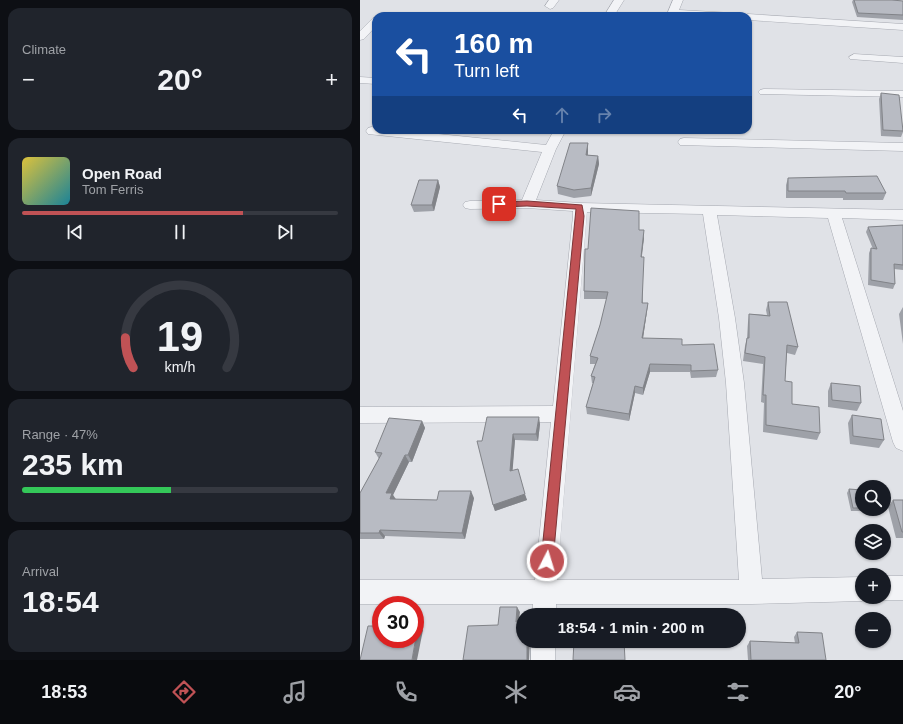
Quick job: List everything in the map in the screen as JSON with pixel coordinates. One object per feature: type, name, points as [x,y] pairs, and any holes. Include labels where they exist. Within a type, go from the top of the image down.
[{"type":"street","points":[[612,12],[620,0]]},
{"type":"street","points":[[673,12],[678,0]]},
{"type":"street","points":[[752,17],[903,28]]},
{"type":"street","points":[[360,37],[372,24]]},
{"type":"street","points":[[854,57],[903,60]]},
{"type":"street","points":[[360,80],[372,81]]},
{"type":"street","points":[[764,92],[786,88],[903,94]]},
{"type":"street","points":[[393,134],[550,149]]},
{"type":"street","points":[[527,204],[558,134]]},
{"type":"street","points":[[684,142],[903,147]]},
{"type":"street","points":[[470,205],[527,204],[580,207],[903,215]]},
{"type":"street","points":[[544,608],[560,414],[580,207]]},
{"type":"street","points":[[709,210],[727,318],[735,383],[751,592]]},
{"type":"street","points":[[834,214],[903,442]]},
{"type":"street","points":[[360,415],[560,414]]},
{"type":"street","points":[[360,592],[751,592],[855,588]]},
{"type":"street","points":[[891,588],[903,588]]},
{"type":"street","points":[[543,660],[544,648]]},
{"type":"building","points":[[854,0],[903,1],[903,15],[858,13]]},
{"type":"building","points":[[881,93],[899,95],[903,131],[883,130]]},
{"type":"building","points":[[570,143],[588,143],[586,155],[598,156],[591,188],[574,190],[557,186]]},
{"type":"building","points":[[877,176],[886,193],[788,191],[788,178]]},
{"type":"building","points":[[419,180],[438,180],[432,205],[411,205]]},
{"type":"building","points":[[591,208],[639,211],[639,230],[644,230],[641,257],[644,257],[642,303],[648,303],[642,338],[682,339],[682,345],[714,344],[718,370],[691,371],[691,365],[650,364],[643,388],[635,386],[629,414],[586,407],[595,377],[591,376],[598,358],[590,356],[600,325],[608,292],[584,291],[585,249],[588,249]]},
{"type":"building","points":[[903,225],[903,265],[894,264],[895,284],[871,280],[871,248],[877,249],[868,227]]},
{"type":"building","points":[[768,302],[787,302],[798,347],[787,345],[785,381],[792,382],[792,404],[819,407],[820,433],[766,425],[766,395],[763,395],[765,357],[745,353],[747,338],[749,338],[749,314],[770,316]]},
{"type":"building","points":[[831,383],[860,386],[861,403],[832,400]]},
{"type":"building","points":[[852,415],[881,419],[884,440],[853,436]]},
{"type":"building","points":[[487,417],[539,417],[536,434],[513,434],[510,471],[518,469],[525,494],[493,505],[477,441],[482,441]]},
{"type":"building","points":[[389,418],[422,421],[408,455],[405,455],[386,493],[392,493],[390,499],[437,500],[439,491],[471,491],[462,533],[380,530],[379,533],[360,533],[360,493],[382,453],[375,452]]},
{"type":"building","points":[[849,489],[855,489],[855,508],[853,508]]},
{"type":"building","points":[[893,500],[903,500],[903,532],[902,532]]},
{"type":"building","points":[[500,607],[517,607],[516,648],[527,648],[527,660],[463,660],[468,626],[498,625]]},
{"type":"building","points":[[368,626],[372,626],[372,648],[414,648],[412,660],[360,660]]},
{"type":"building","points":[[797,632],[822,633],[826,660],[751,660],[750,641],[799,643]]},
{"type":"building","points":[[574,648],[624,648],[625,660],[573,660]]},
{"type":"route","points":[[499,204],[580,207],[547,561]]}]
